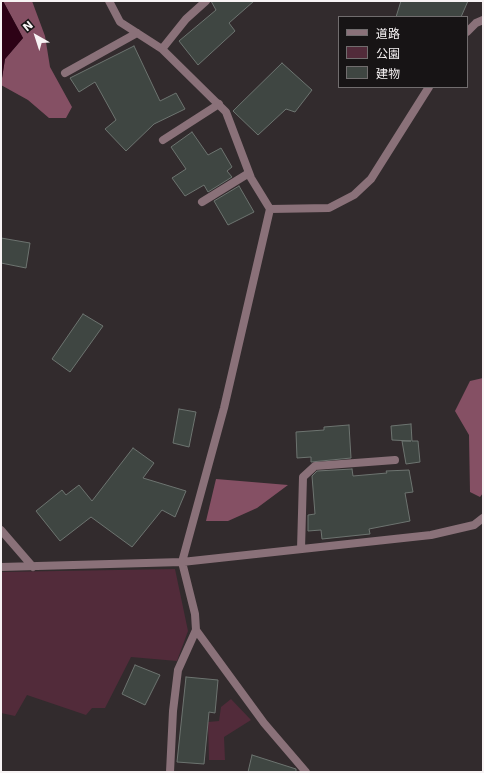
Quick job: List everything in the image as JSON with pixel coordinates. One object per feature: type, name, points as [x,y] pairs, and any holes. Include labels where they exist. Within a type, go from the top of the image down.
[{"type":"street","points":[[109,1],[120,22],[162,49],[226,112],[249,173],[270,209],[224,408],[182,562],[195,614],[196,630],[178,670],[173,711],[170,772]]},
{"type":"street","points":[[162,49],[186,19],[206,1]]},
{"type":"street","points":[[468,31],[476,23],[483,20]]},
{"type":"street","points":[[65,73],[137,33]]},
{"type":"street","points":[[270,209],[329,208],[354,195],[371,179],[428,88]]},
{"type":"street","points":[[163,140],[219,104]]},
{"type":"street","points":[[202,202],[249,173]]},
{"type":"street","points":[[301,549],[303,477],[315,466],[395,460]]},
{"type":"street","points":[[1,567],[182,562],[431,535],[474,525],[483,518]]},
{"type":"street","points":[[1,530],[33,567]]},
{"type":"street","points":[[196,630],[264,723],[306,772]]},
{"type":"green space","points":[[175,569],[188,631],[177,661],[131,657],[105,708],[92,708],[86,715],[27,695],[15,716],[1,713],[1,572]]},
{"type":"green space","points":[[231,699],[251,720],[224,737],[225,760],[209,760],[208,722],[219,721],[221,707]]},
{"type":"shaded area","points":[[1,1],[3,1],[23,38],[5,59],[1,84]]},
{"type":"shaded area","points":[[3,1],[32,1],[45,36],[50,67],[72,107],[66,118],[49,118],[28,100],[1,85],[5,59],[23,38]]},
{"type":"shaded area","points":[[483,378],[483,493],[480,497],[470,492],[469,435],[455,411],[470,381]]},
{"type":"shaded area","points":[[216,479],[288,485],[257,508],[228,521],[206,521]]},
{"type":"building","points":[[211,1],[254,1],[229,23],[235,31],[198,65],[179,41],[216,10]]},
{"type":"building","points":[[401,1],[468,1],[461,16],[396,16]]},
{"type":"building","points":[[134,46],[160,101],[176,93],[185,109],[154,124],[126,151],[105,129],[116,120],[95,82],[79,92],[70,78]]},
{"type":"building","points":[[282,63],[312,90],[295,112],[286,109],[258,135],[233,111]]},
{"type":"building","points":[[192,132],[208,155],[221,148],[232,167],[227,171],[232,177],[208,192],[204,185],[185,196],[172,178],[186,169],[171,147]]},
{"type":"building","points":[[239,186],[254,212],[228,225],[214,201]]},
{"type":"building","points":[[1,238],[30,243],[26,268],[1,263]]},
{"type":"building","points":[[83,314],[103,326],[70,372],[52,359]]},
{"type":"building","points":[[179,409],[196,412],[189,447],[173,443]]},
{"type":"building","points":[[411,424],[412,441],[418,441],[420,462],[406,464],[402,441],[411,441],[392,440],[391,426]]},
{"type":"building","points":[[349,425],[351,458],[311,462],[311,457],[297,458],[296,432],[324,430],[324,427]]},
{"type":"building","points":[[133,448],[154,463],[143,478],[186,491],[175,517],[162,510],[132,547],[91,517],[60,541],[36,511],[62,490],[66,495],[79,485],[92,501]]},
{"type":"building","points":[[352,469],[353,476],[387,473],[386,471],[409,470],[413,492],[405,493],[410,521],[369,529],[370,534],[322,539],[321,530],[308,531],[308,515],[315,514],[312,476],[317,471]]},
{"type":"building","points":[[135,665],[160,675],[145,705],[122,694]]},
{"type":"building","points":[[186,677],[218,680],[215,713],[209,712],[204,764],[177,762]]},
{"type":"building","points":[[252,755],[296,769],[296,772],[248,772]]}]
